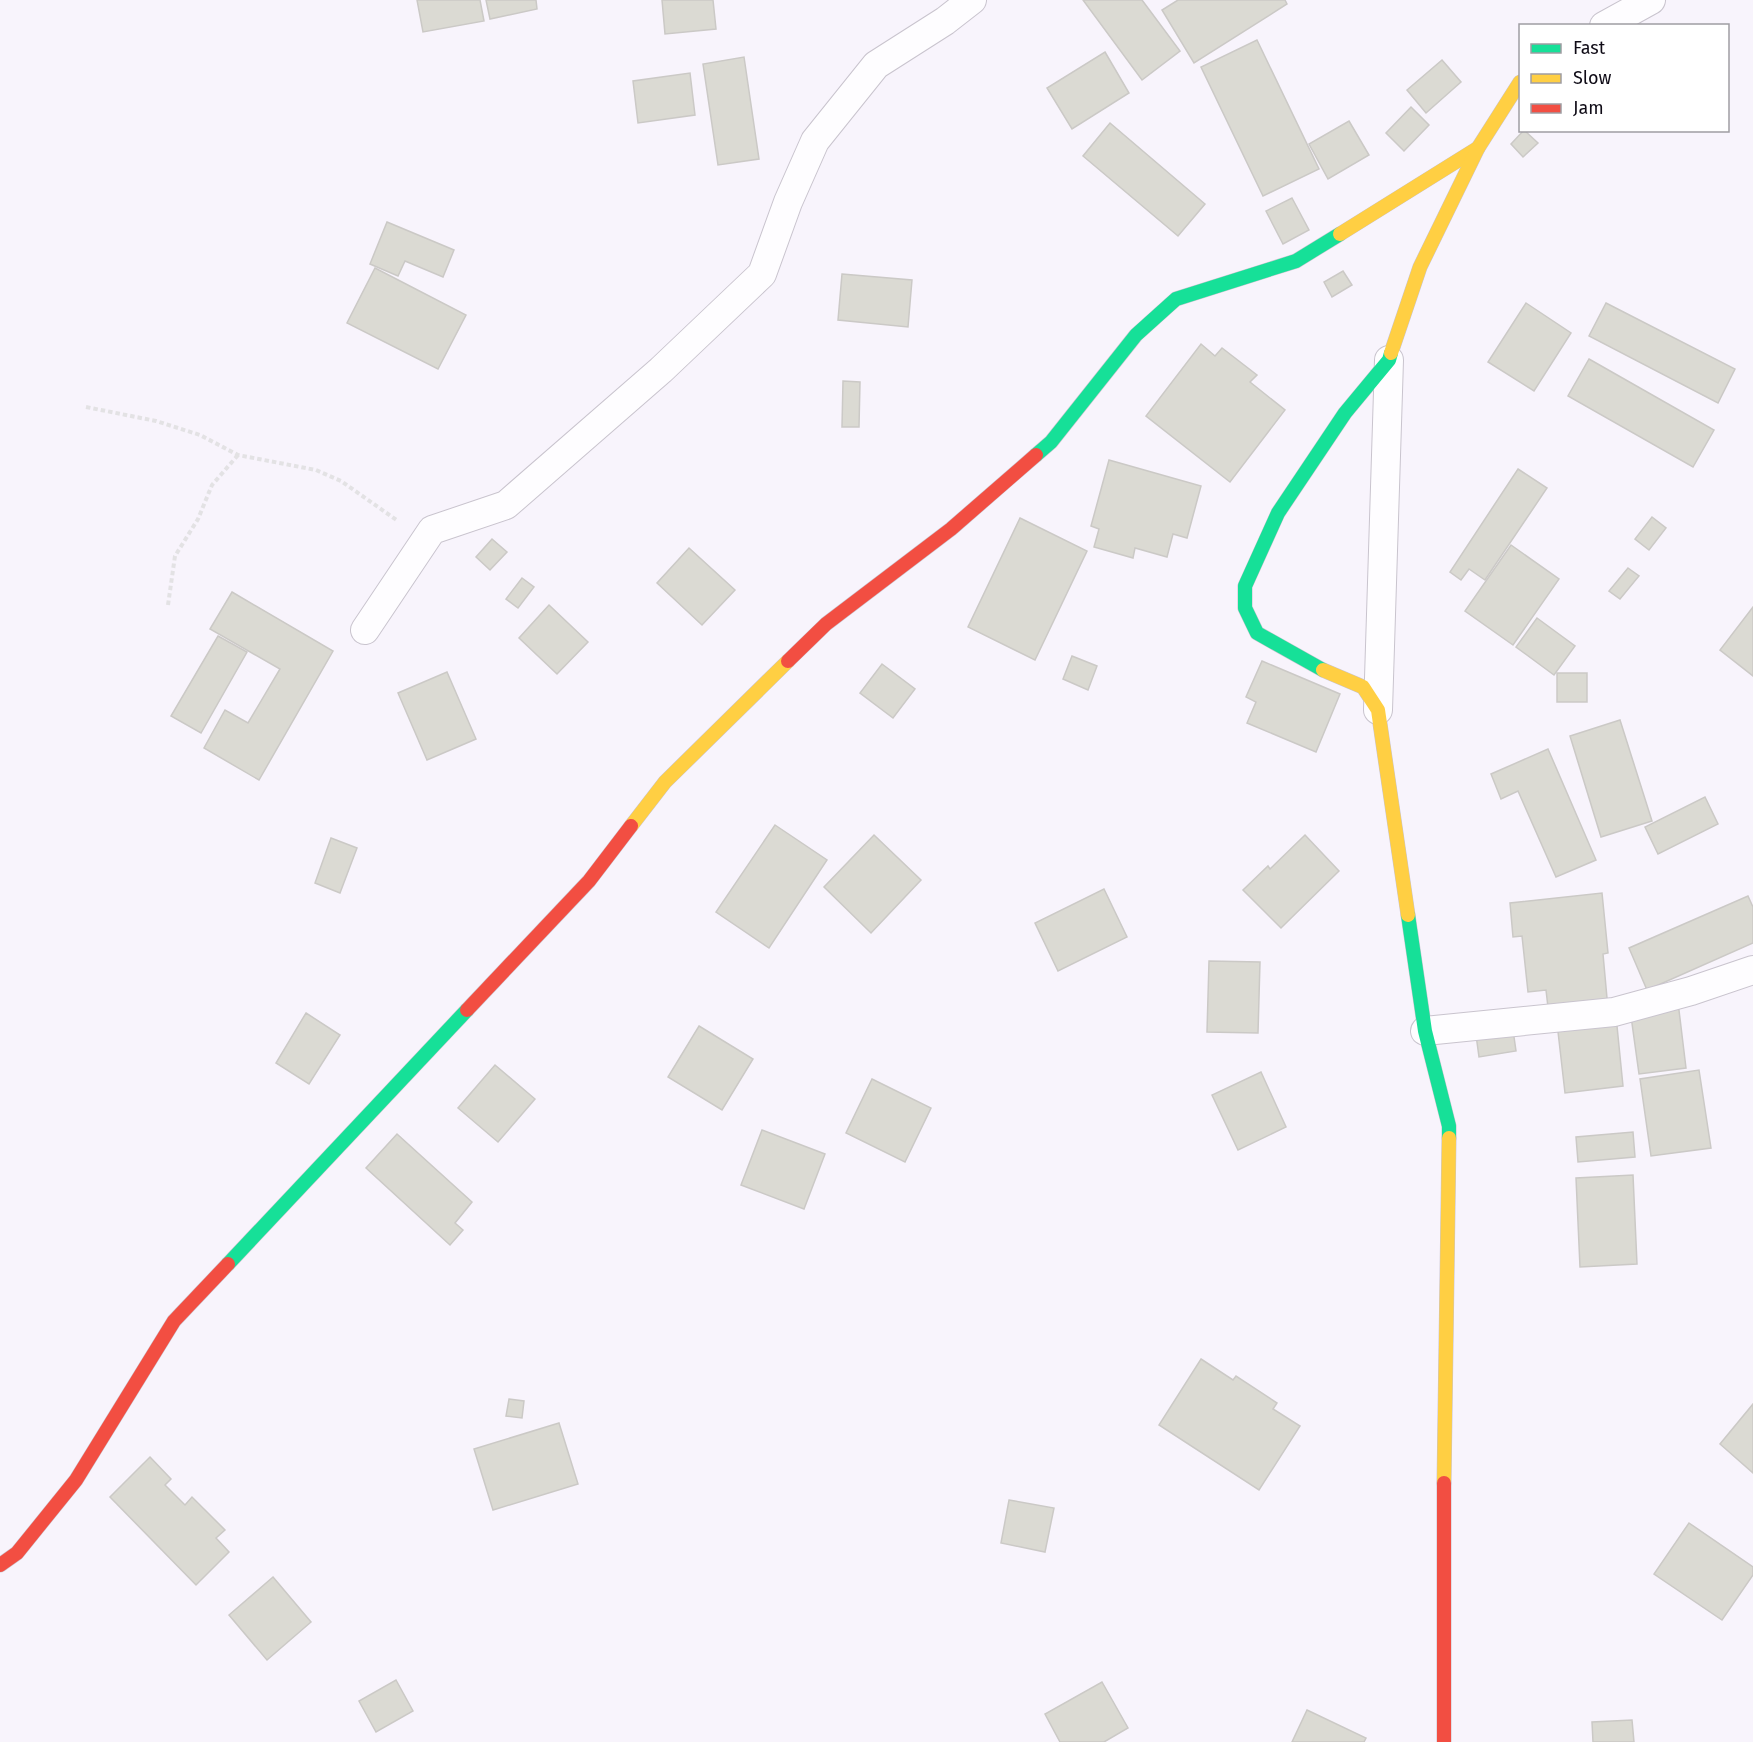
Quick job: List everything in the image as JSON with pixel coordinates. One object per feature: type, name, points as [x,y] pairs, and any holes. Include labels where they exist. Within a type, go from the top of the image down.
[{"type":"street","points":[[365,630],[432,530],[506,505],[661,370],[762,274],[788,202],[815,141],[876,65],[945,21],[972,0]]},
{"type":"street","points":[[1607,24],[1636,3]]},
{"type":"street","points":[[1444,1742],[1444,1457],[1449,1126],[1425,1031],[1378,710],[1389,360],[1420,267],[1478,148],[1519,85]]},
{"type":"street","points":[[0,1565],[17,1553],[76,1480],[174,1321],[589,881],[665,782],[826,624],[951,529],[1051,442],[1136,335],[1176,299],[1296,261],[1478,148]]},
{"type":"street","points":[[1378,710],[1363,687],[1338,678],[1257,633],[1245,608],[1245,586],[1278,513],[1345,414],[1389,360]]},
{"type":"street","points":[[1425,1031],[1614,1012],[1691,991],[1753,970]]},
{"type":"path","points":[[86,407],[156,421],[200,435],[238,455],[316,470],[341,481],[426,540]]},
{"type":"path","points":[[168,605],[175,555],[198,519],[212,485],[238,455]]},
{"type":"building","points":[[417,0],[480,0],[484,21],[423,32]]},
{"type":"building","points":[[486,0],[536,0],[537,9],[490,19]]},
{"type":"building","points":[[662,0],[713,0],[716,29],[665,34]]},
{"type":"building","points":[[1083,0],[1142,0],[1180,51],[1142,80]]},
{"type":"building","points":[[1178,0],[1285,0],[1287,4],[1194,63],[1162,10]]},
{"type":"building","points":[[1257,40],[1319,169],[1263,196],[1201,67]]},
{"type":"building","points":[[1105,52],[1129,93],[1072,129],[1047,88]]},
{"type":"building","points":[[744,57],[759,159],[718,165],[703,64]]},
{"type":"building","points":[[1442,60],[1461,82],[1426,113],[1407,90]]},
{"type":"building","points":[[690,73],[695,115],[638,123],[633,81]]},
{"type":"building","points":[[1411,107],[1429,125],[1404,151],[1386,133]]},
{"type":"building","points":[[1349,121],[1369,155],[1328,179],[1309,144]]},
{"type":"building","points":[[1110,123],[1205,204],[1178,236],[1083,156]]},
{"type":"building","points":[[1522,132],[1526,132],[1538,143],[1523,157],[1511,144]]},
{"type":"building","points":[[1292,198],[1309,230],[1283,244],[1266,211]]},
{"type":"building","points":[[387,222],[454,250],[443,277],[405,261],[398,276],[370,264]]},
{"type":"building","points":[[375,268],[466,315],[438,369],[347,323]]},
{"type":"building","points":[[1343,271],[1352,285],[1332,297],[1324,282]]},
{"type":"building","points":[[842,274],[912,280],[908,327],[838,320]]},
{"type":"building","points":[[1526,303],[1571,333],[1534,391],[1488,362]]},
{"type":"building","points":[[1606,303],[1735,369],[1718,403],[1589,336]]},
{"type":"building","points":[[1201,344],[1215,356],[1222,348],[1257,375],[1250,382],[1285,410],[1230,482],[1146,416]]},
{"type":"building","points":[[1589,359],[1714,430],[1693,467],[1568,396]]},
{"type":"building","points":[[843,381],[860,382],[859,427],[842,427]]},
{"type":"building","points":[[1109,460],[1201,486],[1187,538],[1173,534],[1167,557],[1135,548],[1133,558],[1094,547],[1099,529],[1091,526]]},
{"type":"building","points":[[1518,469],[1547,488],[1485,580],[1469,569],[1461,580],[1450,572]]},
{"type":"building","points":[[1652,517],[1666,528],[1649,550],[1635,539]]},
{"type":"building","points":[[1020,518],[1087,551],[1035,660],[968,627]]},
{"type":"building","points":[[492,539],[507,552],[490,570],[476,557]]},
{"type":"building","points":[[1511,545],[1559,579],[1513,645],[1465,611]]},
{"type":"building","points":[[689,548],[735,590],[702,625],[657,583]]},
{"type":"building","points":[[1628,568],[1639,576],[1620,599],[1609,591]]},
{"type":"building","points":[[522,578],[534,587],[518,608],[506,599]]},
{"type":"building","points":[[232,592],[333,651],[259,780],[204,748],[225,710],[248,723],[280,669],[210,629]]},
{"type":"building","points":[[549,605],[588,642],[557,674],[519,638]]},
{"type":"building","points":[[1753,607],[1753,676],[1720,650]]},
{"type":"building","points":[[1537,618],[1575,646],[1554,675],[1516,647]]},
{"type":"building","points":[[218,636],[247,652],[201,733],[171,716]]},
{"type":"building","points":[[1072,656],[1097,666],[1088,690],[1063,679]]},
{"type":"building","points":[[1262,661],[1340,694],[1316,752],[1247,723],[1256,702],[1246,697]]},
{"type":"building","points":[[882,664],[915,689],[893,718],[860,693]]},
{"type":"building","points":[[447,672],[476,739],[427,760],[398,693]]},
{"type":"building","points":[[1557,673],[1587,673],[1587,702],[1557,702]]},
{"type":"building","points":[[1620,720],[1652,821],[1601,837],[1570,736]]},
{"type":"building","points":[[1548,749],[1596,860],[1556,877],[1518,791],[1501,799],[1491,774]]},
{"type":"building","points":[[1705,797],[1718,824],[1658,854],[1645,827]]},
{"type":"building","points":[[775,825],[827,860],[769,948],[716,912]]},
{"type":"building","points":[[874,835],[921,880],[871,933],[824,887]]},
{"type":"building","points":[[1305,835],[1339,871],[1281,928],[1243,890],[1268,866],[1270,869]]},
{"type":"building","points":[[331,838],[357,848],[340,893],[315,883]]},
{"type":"building","points":[[1104,889],[1127,937],[1058,971],[1035,923]]},
{"type":"building","points":[[1602,893],[1608,953],[1603,954],[1608,1009],[1549,1016],[1546,990],[1528,992],[1522,936],[1513,937],[1510,903]]},
{"type":"building","points":[[1748,896],[1753,907],[1753,943],[1647,990],[1629,948]]},
{"type":"building","points":[[1209,961],[1260,962],[1258,1033],[1207,1032]]},
{"type":"building","points":[[1678,1002],[1686,1068],[1639,1074],[1630,1009]]},
{"type":"building","points":[[306,1013],[340,1035],[309,1084],[276,1063]]},
{"type":"building","points":[[1616,1016],[1623,1086],[1565,1093],[1557,1023]]},
{"type":"building","points":[[699,1026],[753,1059],[722,1110],[668,1077]]},
{"type":"building","points":[[1513,1030],[1516,1051],[1479,1057],[1476,1035]]},
{"type":"building","points":[[495,1065],[535,1099],[498,1142],[458,1108]]},
{"type":"building","points":[[1699,1070],[1711,1148],[1651,1156],[1640,1079]]},
{"type":"building","points":[[1261,1072],[1286,1127],[1238,1150],[1212,1095]]},
{"type":"building","points":[[872,1079],[931,1108],[905,1162],[846,1133]]},
{"type":"building","points":[[762,1130],[825,1154],[804,1209],[741,1185]]},
{"type":"building","points":[[1633,1132],[1635,1157],[1578,1162],[1576,1137]]},
{"type":"building","points":[[397,1134],[472,1202],[455,1223],[463,1230],[450,1245],[366,1168]]},
{"type":"building","points":[[1633,1175],[1637,1264],[1580,1267],[1576,1178]]},
{"type":"building","points":[[1201,1359],[1233,1380],[1236,1376],[1277,1403],[1273,1409],[1300,1426],[1259,1490],[1159,1425]]},
{"type":"building","points":[[509,1399],[524,1401],[522,1418],[506,1416]]},
{"type":"building","points":[[1753,1404],[1753,1473],[1720,1444]]},
{"type":"building","points":[[559,1423],[578,1484],[493,1510],[474,1449]]},
{"type":"building","points":[[150,1457],[171,1479],[165,1485],[185,1505],[192,1497],[225,1530],[216,1538],[229,1552],[196,1585],[110,1497]]},
{"type":"building","points":[[1009,1500],[1054,1508],[1045,1552],[1001,1543]]},
{"type":"building","points":[[1689,1523],[1753,1567],[1753,1575],[1722,1620],[1654,1574]]},
{"type":"building","points":[[273,1577],[311,1622],[267,1660],[229,1615]]},
{"type":"building","points":[[396,1680],[413,1711],[376,1732],[359,1701]]},
{"type":"building","points":[[1102,1682],[1128,1728],[1104,1742],[1060,1742],[1045,1714]]},
{"type":"building","points":[[1307,1710],[1366,1738],[1364,1742],[1292,1742]]},
{"type":"building","points":[[1632,1720],[1634,1742],[1593,1742],[1592,1722]]},
{"type":"traffic: fast","points":[[1036,455],[1051,442],[1136,335],[1176,299],[1296,261],[1340,234]]},
{"type":"traffic: fast","points":[[1323,670],[1257,633],[1245,608],[1245,586],[1278,513],[1345,413],[1389,360],[1391,353]]},
{"type":"traffic: fast","points":[[1408,915],[1425,1031],[1449,1126],[1449,1138]]},
{"type":"traffic: fast","points":[[228,1264],[467,1010]]},
{"type":"traffic: slow","points":[[1391,353],[1420,267],[1478,148],[1519,84]]},
{"type":"traffic: slow","points":[[1340,234],[1478,148]]},
{"type":"traffic: slow","points":[[631,826],[665,782],[788,661]]},
{"type":"traffic: slow","points":[[1323,670],[1363,687],[1378,710],[1408,915]]},
{"type":"traffic: slow","points":[[1444,1483],[1449,1138]]},
{"type":"traffic: jam","points":[[788,661],[826,624],[951,529],[1036,455]]},
{"type":"traffic: jam","points":[[467,1010],[589,881],[631,826]]},
{"type":"traffic: jam","points":[[0,1565],[17,1553],[76,1480],[174,1321],[228,1264]]},
{"type":"traffic: jam","points":[[1444,1483],[1444,1742]]}]
